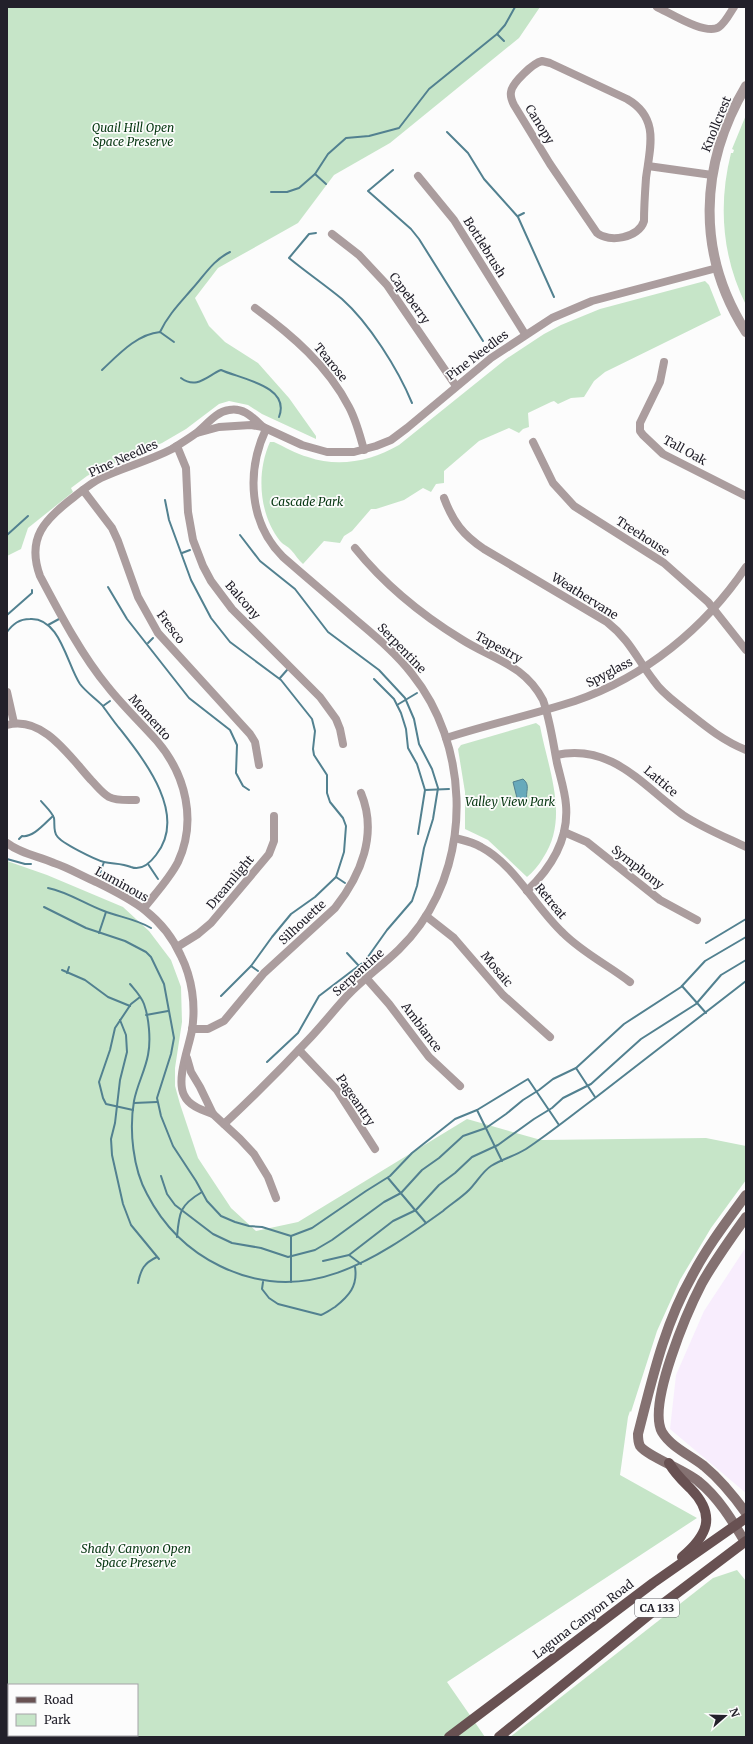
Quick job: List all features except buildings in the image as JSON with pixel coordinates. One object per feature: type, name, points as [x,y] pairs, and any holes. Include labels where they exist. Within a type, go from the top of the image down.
[{"type":"main road","points":[[746,1195],[691,1276],[670,1323],[652,1376],[638,1434],[638,1442],[645,1451],[688,1474],[717,1500],[736,1526],[746,1543]]},
{"type":"main road","points":[[746,1217],[703,1282],[682,1328],[664,1380],[659,1403],[658,1419],[661,1431],[670,1441],[703,1465],[717,1478],[731,1492],[746,1513]]},
{"type":"main road","points":[[653,1583],[660,1575],[688,1552],[698,1541],[705,1530],[707,1520],[705,1508],[691,1489],[678,1478],[669,1463]]},
{"type":"main road","name":"Laguna Canyon Road","points":[[449,1737],[653,1583],[746,1518]]},
{"type":"main road","name":"CA 133","points":[[500,1737],[656,1609],[746,1543]]},
{"type":"street","points":[[657,7],[704,29],[715,29],[721,25],[734,7]]},
{"type":"street","name":"Canopy","points":[[542,61],[550,63],[627,99],[642,111],[650,126],[651,141],[648,166],[644,221],[642,226],[635,233],[613,239],[602,237],[597,233],[522,120],[510,97],[512,87],[533,65],[542,61]]},
{"type":"street","name":"Knollcrest","points":[[746,86],[724,131],[716,155],[712,175],[709,220],[712,247],[717,268],[732,307],[746,332]]},
{"type":"street","points":[[648,166],[712,175]]},
{"type":"street","name":"Bottlebrush","points":[[418,176],[454,220],[526,334]]},
{"type":"street","name":"Capeberry","points":[[332,234],[359,255],[387,285],[456,386]]},
{"type":"street","name":"Pine Needles","points":[[196,433],[224,427],[251,425],[264,428],[302,445],[327,452],[364,450],[391,440],[491,358],[552,318],[587,303],[717,268]]},
{"type":"street","name":"Tearose","points":[[255,308],[297,341],[329,377],[349,407],[364,450]]},
{"type":"street","name":"Tall Oak","points":[[664,362],[660,382],[640,423],[640,431],[663,454],[746,496]]},
{"type":"street","name":"Pine Needles","points":[[35,546],[39,534],[47,519],[82,490],[100,478],[153,458],[176,446],[196,433],[216,416],[231,409],[241,410],[247,413],[264,428]]},
{"type":"street","name":"Serpentine","points":[[224,1124],[299,1050],[349,995],[397,953],[426,916],[442,881],[454,838],[457,812],[456,783],[446,738],[428,698],[406,666],[363,626],[283,557],[267,537],[258,516],[253,493],[255,466],[264,428]]},
{"type":"street","name":"Treehouse","points":[[532,442],[553,483],[574,506],[664,564],[688,583],[713,609],[746,650]]},
{"type":"street","name":"Balcony","points":[[176,446],[186,468],[188,512],[193,540],[211,581],[232,609],[320,697],[336,719],[343,744]]},
{"type":"street","name":"Fresco","points":[[82,490],[112,528],[138,597],[151,623],[172,650],[250,734],[255,742],[259,765]]},
{"type":"street","name":"Weathervane","points":[[444,498],[456,525],[470,539],[484,549],[606,622],[626,639],[656,684],[667,695],[721,738],[746,750]]},
{"type":"street","name":"Momento","points":[[35,546],[36,562],[40,576],[82,650],[107,687],[157,742],[172,765],[184,790],[188,808],[188,822],[187,835],[183,850],[177,863],[144,908]]},
{"type":"street","name":"Tapestry","points":[[355,548],[369,566],[433,620],[461,640],[505,661],[520,672],[540,694],[546,710],[566,805],[564,832],[557,852],[550,865],[527,891]]},
{"type":"street","name":"Spyglass","points":[[446,738],[546,710],[600,691],[644,667],[671,648],[713,609],[746,567]]},
{"type":"street","points":[[7,692],[10,724],[32,725],[44,731],[109,797],[122,800],[136,800]]},
{"type":"street","name":"Lattice","points":[[556,755],[583,753],[612,762],[639,778],[684,815],[746,847]]},
{"type":"street","name":"Silhouette","points":[[192,1028],[208,1029],[224,1021],[264,973],[335,908],[343,898],[362,862],[366,846],[368,816],[361,793]]},
{"type":"street","name":"Dreamlight","points":[[177,947],[211,924],[269,854],[274,841],[274,816]]},
{"type":"street","name":"Symphony","points":[[564,832],[587,842],[655,896],[697,920]]},
{"type":"street","name":"Retreat","points":[[454,838],[473,843],[487,850],[502,863],[553,923],[570,940],[630,982]]},
{"type":"street","name":"Luminous","points":[[7,843],[20,851],[64,867],[125,896],[144,908],[158,921],[177,947],[186,967],[192,989],[192,1028],[180,1085],[184,1095],[192,1105],[213,1114],[240,1139],[259,1162],[268,1177],[276,1198]]},
{"type":"street","name":"Mosaic","points":[[426,916],[454,938],[503,995],[550,1037]]},
{"type":"street","name":"Ambiance","points":[[367,979],[389,1004],[423,1050],[460,1086]]},
{"type":"street","name":"Pageantry","points":[[299,1050],[337,1090],[375,1149]]},
{"type":"street","name":"Luminous","points":[[187,1055],[191,1072],[213,1114]]},
{"type":"shaded area","points":[[746,1247],[746,1493],[670,1429],[676,1375],[704,1311]]},
{"type":"green space","name":"Quail Hill Open Space Preserve","points":[[7,7],[540,7],[519,38],[390,143],[334,175],[298,223],[218,268],[195,298],[209,326],[225,342],[258,363],[289,398],[316,436],[316,439],[262,414],[248,405],[229,401],[219,404],[186,429],[162,443],[87,476],[71,488],[73,492],[28,528],[21,549],[7,556]]},
{"type":"green space","points":[[746,115],[746,305],[738,287],[727,250],[724,192],[731,153],[733,153],[734,150],[732,149]]},
{"type":"green space","name":"Cascade Park","points":[[705,281],[709,285],[721,315],[605,372],[594,381],[584,397],[571,398],[558,404],[554,401],[528,413],[529,427],[523,429],[519,433],[509,428],[479,441],[444,471],[444,483],[436,484],[431,492],[423,488],[404,500],[376,509],[371,509],[352,531],[344,536],[340,543],[324,541],[303,564],[290,549],[281,542],[273,530],[264,506],[261,480],[270,442],[274,442],[304,456],[331,462],[366,459],[388,451],[399,445],[506,359],[544,334],[561,325],[600,309]]},
{"type":"green space","name":"Valley View Park","points":[[536,723],[540,726],[552,776],[556,810],[555,827],[551,843],[540,863],[527,877],[488,840],[465,829],[465,792],[458,749],[461,745]]},
{"type":"green space","name":"Shady Canyon Open Space Preserve","points":[[7,861],[47,875],[123,907],[149,931],[171,960],[181,987],[182,1022],[175,1068],[175,1086],[180,1104],[198,1158],[231,1208],[256,1231],[298,1222],[467,1119],[541,1140],[706,1138],[746,1146],[746,1180],[711,1228],[680,1280],[657,1331],[631,1412],[630,1411],[628,1417],[620,1475],[697,1518],[447,1682],[485,1737],[7,1737]]},
{"type":"green space","points":[[737,1570],[746,1581],[746,1737],[510,1737],[713,1578]]},
{"type":"water","points":[[523,779],[527,784],[527,800],[518,802],[513,782]]},
{"type":"waterway","points":[[271,192],[287,192],[299,188],[315,174],[328,154],[346,138],[369,136],[399,128],[429,89],[497,34],[505,25],[515,7]]},
{"type":"waterway","points":[[497,34],[504,41]]},
{"type":"waterway","points":[[447,132],[468,153],[484,179],[518,217],[554,297]]},
{"type":"waterway","points":[[393,170],[368,191],[411,229],[419,239],[483,341]]},
{"type":"waterway","points":[[315,174],[326,184]]},
{"type":"waterway","points":[[518,216],[524,213]]},
{"type":"waterway","points":[[316,233],[309,234],[289,258],[342,299],[352,309],[372,333],[391,361],[412,403]]},
{"type":"waterway","points":[[160,332],[174,309],[209,269],[219,259],[230,252]]},
{"type":"waterway","points":[[102,370],[128,346],[143,337],[160,332],[174,342]]},
{"type":"waterway","points":[[181,378],[192,383],[202,380],[221,370],[262,385],[278,398],[281,406],[279,417]]},
{"type":"waterway","points":[[165,500],[169,520],[191,580],[211,618],[230,642],[281,680],[312,719],[315,731],[313,749],[314,755],[327,775],[327,793],[330,802],[343,818],[346,826],[344,852],[336,877],[315,897],[291,914],[251,966],[221,996]]},
{"type":"waterway","points":[[7,535],[28,516]]},
{"type":"waterway","points":[[240,535],[260,561],[295,589],[328,632],[379,670],[405,698],[414,719],[419,744],[432,769],[438,788],[433,819],[424,848],[417,886],[412,901],[387,930],[365,961],[319,996],[298,1033],[267,1062]]},
{"type":"waterway","points":[[182,553],[190,550]]},
{"type":"waterway","points":[[108,587],[127,619],[189,698],[230,730],[237,745],[236,773],[243,786],[249,790]]},
{"type":"waterway","points":[[7,615],[32,593],[32,590]]},
{"type":"waterway","points":[[7,632],[17,622],[30,619],[40,620],[49,626],[56,634],[80,684],[102,705],[151,772],[165,806],[167,823],[165,839],[154,858],[142,867],[135,868],[104,862],[79,851],[60,839],[55,832],[54,818],[41,801]]},
{"type":"waterway","points":[[48,625],[59,619]]},
{"type":"waterway","points":[[148,643],[153,638]]},
{"type":"waterway","points":[[280,678],[287,670]]},
{"type":"waterway","points":[[374,679],[394,699],[401,713],[406,729],[408,748],[417,764],[425,790],[418,834]]},
{"type":"waterway","points":[[397,705],[417,693]]},
{"type":"waterway","points":[[103,706],[110,701]]},
{"type":"waterway","points":[[425,790],[449,789]]},
{"type":"waterway","points":[[19,839],[22,836],[30,835],[35,832],[53,816]]},
{"type":"waterway","points":[[7,859],[25,864],[31,864]]},
{"type":"waterway","points":[[100,873],[104,862]]},
{"type":"waterway","points":[[148,864],[158,879]]},
{"type":"waterway","points":[[336,877],[345,883]]},
{"type":"waterway","points":[[48,888],[63,892],[97,908],[139,922],[151,928]]},
{"type":"waterway","points":[[44,907],[86,928],[125,941],[146,952],[151,957],[164,984],[174,1038],[171,1054],[157,1098],[161,1116],[173,1146],[207,1201],[221,1216],[235,1222],[249,1226],[262,1227],[291,1236],[312,1228],[390,1176],[412,1153],[455,1119],[477,1110],[528,1079],[559,1125]]},
{"type":"waterway","points":[[99,933],[106,912]]},
{"type":"waterway","points":[[706,943],[746,919]]},
{"type":"waterway","points":[[161,1176],[167,1194],[175,1205],[213,1234],[232,1243],[261,1248],[288,1257],[315,1250],[332,1240],[384,1202],[401,1193],[422,1170],[439,1158],[463,1136],[486,1128],[553,1079],[576,1068],[624,1024],[681,987],[705,961],[746,937]]},
{"type":"waterway","points":[[347,953],[359,966]]},
{"type":"waterway","points":[[323,1261],[349,1255],[393,1221],[416,1210],[439,1185],[455,1173],[472,1157],[498,1145],[552,1108],[563,1098],[591,1084],[641,1039],[696,1004],[721,975],[746,960]]},
{"type":"waterway","points":[[251,966],[258,971]]},
{"type":"waterway","points":[[67,973],[69,967]]},
{"type":"waterway","points":[[62,970],[85,980],[108,997],[130,1006]]},
{"type":"waterway","points":[[130,984],[140,996],[144,1004],[149,1029],[148,1055],[135,1095],[132,1124],[135,1161],[138,1173],[147,1194],[169,1227],[197,1253],[220,1266],[251,1278],[281,1282],[310,1280],[338,1273],[365,1261],[391,1246],[463,1196],[488,1168],[526,1149],[544,1137],[746,981]]},
{"type":"waterway","points":[[682,986],[706,1013]]},
{"type":"waterway","points":[[133,1110],[106,1104],[99,1082],[110,1050],[115,1028],[131,1004],[140,997]]},
{"type":"waterway","points":[[146,1015],[168,1011]]},
{"type":"waterway","points":[[120,1020],[126,1035],[127,1052],[120,1080],[115,1123],[111,1139],[112,1155],[123,1204],[131,1225],[159,1259]]},
{"type":"waterway","points":[[576,1068],[595,1097]]},
{"type":"waterway","points":[[134,1103],[157,1102]]},
{"type":"waterway","points":[[477,1110],[502,1161]]},
{"type":"waterway","points":[[388,1178],[426,1223]]},
{"type":"waterway","points":[[177,1237],[182,1210],[189,1201],[202,1192]]},
{"type":"waterway","points":[[291,1236],[291,1282]]},
{"type":"waterway","points":[[349,1255],[361,1264]]},
{"type":"waterway","points":[[138,1283],[140,1274],[146,1264],[157,1257]]},
{"type":"waterway","points":[[263,1282],[262,1289],[269,1298],[278,1304],[321,1315],[335,1307],[348,1295],[354,1285],[356,1274],[355,1267]]}]
